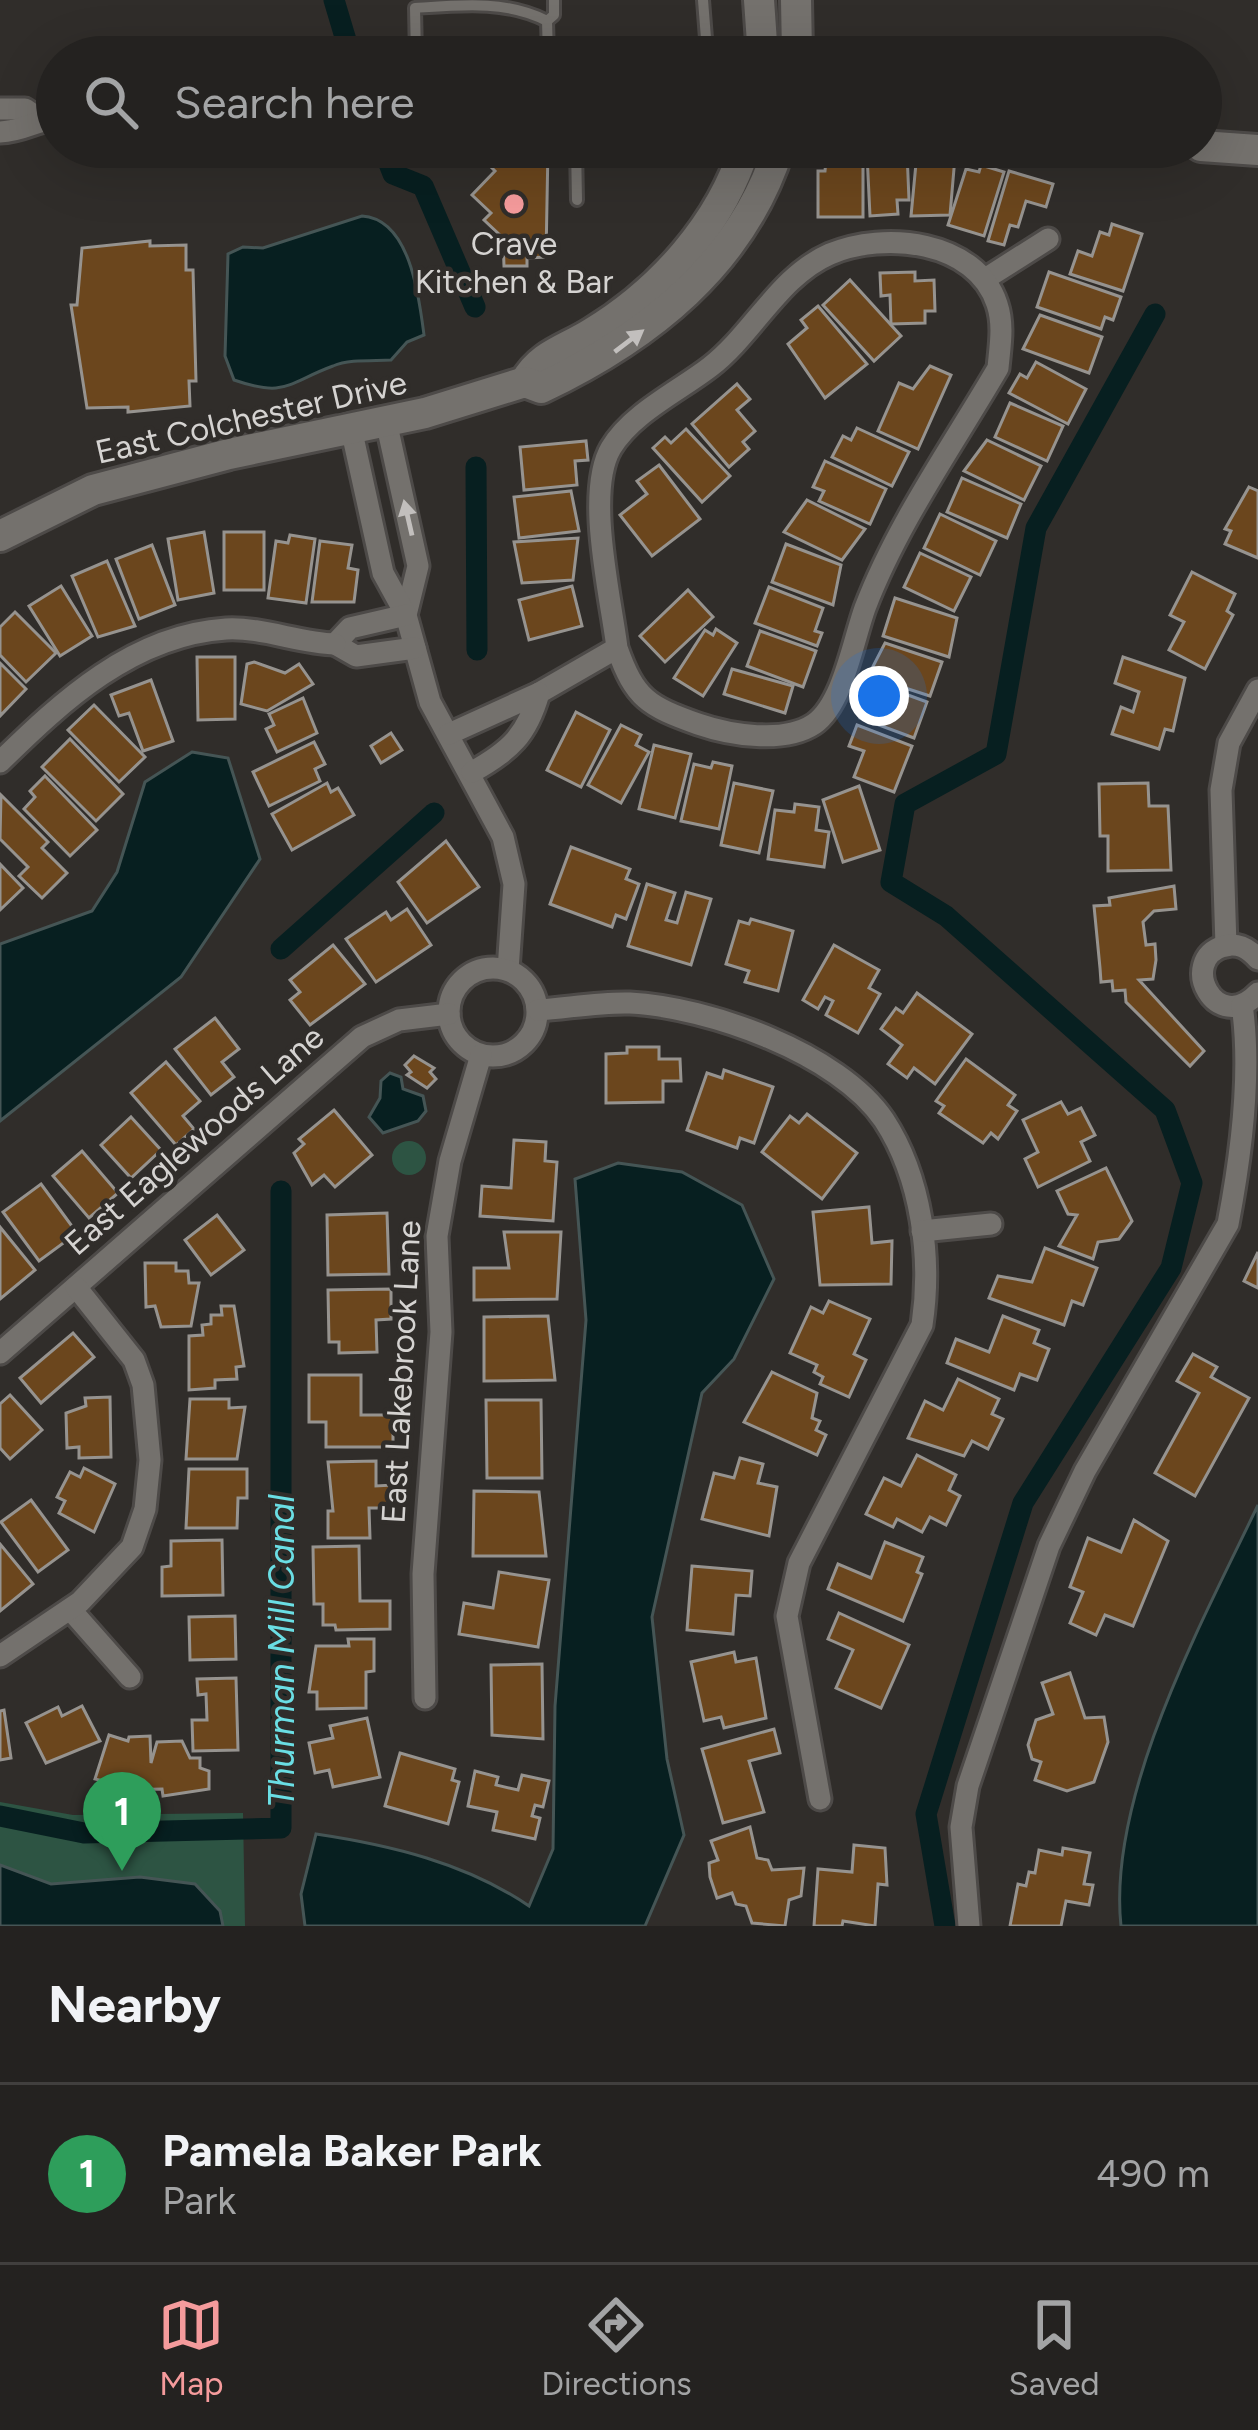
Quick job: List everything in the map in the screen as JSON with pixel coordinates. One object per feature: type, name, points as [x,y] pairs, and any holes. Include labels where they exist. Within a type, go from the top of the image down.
[{"type":"street","points":[[759,0],[762,36]]},
{"type":"street","points":[[796,0],[797,36]]},
{"type":"street","points":[[0,109],[36,114]]},
{"type":"street","points":[[0,132],[36,126]]},
{"type":"street","points":[[1222,147],[1258,150]]},
{"type":"street","name":"East Colchester Drive","points":[[525,382],[537,361],[592,333],[650,290],[700,236],[738,168]]},
{"type":"street","name":"East Colchester Drive","points":[[0,536],[93,490],[386,421],[525,382],[541,388],[607,357],[672,308],[730,246],[772,168]]},
{"type":"street","points":[[985,279],[1048,239]]},
{"type":"street","points":[[890,241],[962,260],[985,279],[1002,332],[998,368],[873,587],[830,708],[814,724],[790,734],[714,729],[659,710],[632,688],[617,648],[601,520],[610,448],[659,401],[714,364],[801,273],[831,254],[890,241]]},
{"type":"street","points":[[386,421],[418,566],[406,615]]},
{"type":"street","points":[[351,428],[383,573],[406,615],[430,702],[472,772],[503,837],[514,884],[508,970]]},
{"type":"street","points":[[335,644],[350,628],[406,615]]},
{"type":"street","points":[[0,762],[67,697],[168,641],[227,629],[335,644],[356,656],[416,648]]},
{"type":"street","points":[[449,734],[539,693],[617,648]]},
{"type":"street","points":[[1226,946],[1221,790],[1229,743],[1258,690]]},
{"type":"street","points":[[472,772],[509,752],[530,725],[539,693]]},
{"type":"street","points":[[970,1926],[961,1827],[968,1786],[1049,1546],[1085,1471],[1228,1224],[1237,1178],[1250,999],[1223,1005],[1204,984],[1204,964],[1226,946],[1246,948],[1258,959]]},
{"type":"street","points":[[494,968],[508,970],[529,985],[538,1010],[531,1037],[508,1054],[481,1055],[458,1040],[449,1015],[451,1000],[466,977],[494,968]]},
{"type":"street","points":[[538,1010],[629,1003],[690,1012],[797,1052],[836,1075],[883,1118],[911,1177],[928,1287],[922,1325],[799,1563],[787,1616],[820,1798]]},
{"type":"street","name":"East Eaglewoods Lane","points":[[0,1353],[362,1037],[399,1020],[449,1015]]},
{"type":"street","name":"East Lakebrook Lane","points":[[425,1697],[423,1574],[440,1371],[437,1236],[450,1161],[481,1055]]},
{"type":"street","points":[[922,1231],[991,1224]]},
{"type":"street","points":[[4,1654],[70,1609],[133,1547],[145,1509],[150,1460],[142,1385],[134,1360],[76,1287]]},
{"type":"street","points":[[70,1609],[130,1677]]},
{"type":"lane","points":[[547,20],[554,15],[554,0]]},
{"type":"lane","points":[[703,0],[705,36]]},
{"type":"lane","points":[[416,36],[415,8],[486,2],[526,7],[547,20]]},
{"type":"lane","points":[[547,20],[547,36]]},
{"type":"lane","points":[[576,168],[577,200]]},
{"type":"green space","points":[[409,1141],[421,1146],[426,1158],[421,1170],[409,1175],[397,1170],[392,1158],[397,1146]]},
{"type":"green space","points":[[0,1802],[73,1815],[243,1813],[245,1926],[0,1926]]},
{"type":"water","points":[[362,216],[378,220],[401,245],[415,281],[424,335],[407,342],[391,360],[339,364],[286,386],[265,388],[234,380],[225,356],[228,254],[243,247],[263,248]]},
{"type":"water","points":[[192,752],[228,758],[260,859],[181,977],[0,1121],[0,944],[92,911],[117,872],[145,782]]},
{"type":"water","points":[[390,1073],[401,1077],[403,1089],[423,1096],[426,1111],[418,1121],[383,1133],[369,1117],[380,1098],[381,1081]]},
{"type":"water","points":[[618,1163],[682,1172],[742,1205],[774,1279],[734,1359],[702,1393],[652,1617],[667,1759],[684,1835],[645,1926],[305,1926],[301,1894],[316,1834],[427,1858],[480,1878],[529,1906],[553,1849],[555,1706],[586,1320],[575,1179]]},
{"type":"water","points":[[1258,1505],[1258,1926],[1121,1926],[1121,1875],[1143,1767],[1186,1655]]},
{"type":"water","points":[[0,1865],[51,1884],[140,1877],[195,1884],[220,1911],[223,1926],[0,1926]]},
{"type":"building","name":"Crave Kitchen & Bar","points":[[492,168],[548,168],[546,257],[527,258],[527,266],[504,266],[503,238],[484,220],[491,213],[472,195],[495,171]]},
{"type":"building","points":[[863,168],[863,217],[818,217],[818,171]]},
{"type":"building","points":[[868,168],[908,168],[909,200],[897,200],[898,214],[870,216]]},
{"type":"building","points":[[916,168],[954,168],[950,215],[911,216]]},
{"type":"building","points":[[991,168],[1004,172],[984,236],[948,225],[966,169]]},
{"type":"building","points":[[1009,171],[1053,184],[1046,207],[1026,201],[1018,227],[1010,225],[1004,245],[988,241]]},
{"type":"building","points":[[1112,224],[1142,234],[1123,291],[1070,274],[1078,251],[1092,256],[1100,232],[1109,235]]},
{"type":"building","points":[[150,241],[150,246],[186,245],[186,270],[193,270],[196,381],[189,381],[190,406],[128,412],[128,407],[87,408],[71,305],[77,305],[82,248]]},
{"type":"building","points":[[915,272],[915,281],[934,280],[935,311],[925,311],[925,323],[891,324],[890,295],[881,296],[880,273]]},
{"type":"building","points":[[1049,272],[1121,297],[1113,320],[1105,317],[1101,329],[1037,307]]},
{"type":"building","points":[[850,280],[901,336],[874,361],[823,305]]},
{"type":"building","points":[[818,306],[867,364],[825,398],[788,344],[807,328],[801,320]]},
{"type":"building","points":[[1040,315],[1102,337],[1089,373],[1023,349]]},
{"type":"building","points":[[1036,362],[1086,389],[1068,424],[1009,393],[1020,374],[1027,378]]},
{"type":"building","points":[[930,366],[951,375],[918,449],[878,431],[899,383],[913,389]]},
{"type":"building","points":[[737,384],[750,399],[737,410],[755,431],[743,442],[749,449],[729,467],[692,424]]},
{"type":"building","points":[[1010,403],[1063,426],[1047,461],[995,437]]},
{"type":"building","points":[[857,428],[909,452],[892,486],[832,457],[843,436],[851,440]]},
{"type":"building","points":[[686,429],[730,476],[702,502],[653,448],[665,437],[671,443]]},
{"type":"building","points":[[987,440],[1041,466],[1024,500],[964,471]]},
{"type":"building","points":[[586,441],[588,460],[575,461],[577,485],[524,490],[520,447]]},
{"type":"building","points":[[825,461],[886,489],[870,524],[819,501],[824,491],[813,487]]},
{"type":"building","points":[[659,465],[700,519],[652,556],[620,515],[647,494],[637,481]]},
{"type":"building","points":[[962,478],[1021,504],[1007,538],[947,512]]},
{"type":"building","points":[[1249,487],[1258,491],[1258,558],[1225,544],[1231,531],[1225,529]]},
{"type":"building","points":[[571,491],[579,531],[519,538],[514,497]]},
{"type":"building","points":[[807,500],[865,529],[842,560],[784,532]]},
{"type":"building","points":[[940,514],[996,541],[980,575],[924,548]]},
{"type":"building","points":[[204,532],[214,593],[178,600],[168,539]]},
{"type":"building","points":[[224,532],[264,532],[264,590],[224,590]]},
{"type":"building","points":[[290,535],[315,539],[306,603],[268,598],[276,541],[288,543]]},
{"type":"building","points":[[578,538],[573,580],[522,583],[514,542]]},
{"type":"building","points":[[320,541],[352,545],[348,568],[358,570],[354,602],[312,602]]},
{"type":"building","points":[[786,544],[841,565],[833,605],[772,582]]},
{"type":"building","points":[[152,545],[175,605],[139,619],[116,559]]},
{"type":"building","points":[[920,553],[971,577],[954,611],[904,587]]},
{"type":"building","points":[[107,561],[135,626],[98,637],[72,576]]},
{"type":"building","points":[[1192,572],[1235,594],[1227,611],[1233,615],[1205,669],[1169,650],[1184,622],[1170,615]]},
{"type":"building","points":[[61,586],[92,636],[60,656],[29,606]]},
{"type":"building","points":[[572,586],[582,626],[529,640],[519,600]]},
{"type":"building","points":[[769,587],[823,608],[815,631],[822,633],[817,646],[755,623]]},
{"type":"building","points":[[688,590],[713,617],[665,662],[640,636]]},
{"type":"building","points":[[895,598],[957,618],[949,657],[883,636]]},
{"type":"building","points":[[15,612],[56,653],[26,682],[0,655],[0,627]]},
{"type":"building","points":[[716,629],[737,643],[703,696],[674,678],[705,630],[713,635]]},
{"type":"building","points":[[760,631],[816,651],[803,687],[747,666]]},
{"type":"building","points":[[885,643],[942,662],[930,696],[868,676]]},
{"type":"building","points":[[197,657],[235,657],[235,719],[198,720]]},
{"type":"building","points":[[1123,657],[1185,678],[1173,731],[1165,729],[1159,749],[1112,734],[1121,707],[1133,712],[1139,692],[1115,683]]},
{"type":"building","points":[[0,663],[26,689],[0,716]]},
{"type":"building","points":[[247,664],[285,673],[299,664],[313,684],[267,711],[241,704]]},
{"type":"building","points":[[732,669],[793,686],[785,713],[724,694]]},
{"type":"building","points":[[151,680],[173,741],[143,751],[129,713],[119,716],[111,695]]},
{"type":"building","points":[[867,680],[927,702],[914,738],[860,718]]},
{"type":"building","points":[[303,698],[317,733],[277,752],[266,729],[274,725],[269,714]]},
{"type":"building","points":[[94,705],[145,757],[119,782],[68,730]]},
{"type":"building","points":[[576,712],[610,730],[581,787],[547,770]]},
{"type":"building","points":[[621,725],[641,735],[636,745],[649,752],[621,803],[588,785]]},
{"type":"building","points":[[857,725],[912,746],[894,792],[854,777],[864,751],[849,746]]},
{"type":"building","points":[[391,733],[402,750],[381,763],[371,746]]},
{"type":"building","points":[[70,739],[123,794],[96,821],[42,767]]},
{"type":"building","points":[[314,742],[325,764],[315,769],[320,781],[269,806],[253,772]]},
{"type":"building","points":[[654,745],[691,754],[675,818],[639,809]]},
{"type":"building","points":[[713,762],[732,766],[719,829],[681,821],[694,764],[711,768]]},
{"type":"building","points":[[45,776],[97,830],[70,856],[24,809],[35,797],[30,791]]},
{"type":"building","points":[[327,783],[331,792],[338,788],[354,815],[292,850],[272,814]]},
{"type":"building","points":[[734,783],[773,791],[759,853],[721,845]]},
{"type":"building","points":[[1148,783],[1149,806],[1168,806],[1171,870],[1108,871],[1108,836],[1100,836],[1099,784]]},
{"type":"building","points":[[859,786],[880,850],[843,862],[823,800]]},
{"type":"building","points":[[1,795],[48,842],[42,848],[67,873],[42,898],[19,876],[28,867],[0,839]]},
{"type":"building","points":[[795,804],[819,807],[816,830],[829,832],[824,867],[768,859],[775,810],[794,812]]},
{"type":"building","points":[[446,841],[479,887],[427,923],[398,882]]},
{"type":"building","points":[[571,847],[630,869],[626,879],[639,884],[626,919],[616,915],[612,927],[550,904]]},
{"type":"building","points":[[0,864],[23,888],[0,910]]},
{"type":"building","points":[[647,884],[675,893],[666,920],[677,923],[686,892],[711,899],[691,965],[628,946]]},
{"type":"building","points":[[1174,886],[1176,909],[1154,911],[1143,922],[1146,945],[1155,944],[1156,960],[1153,979],[1139,980],[1204,1051],[1190,1066],[1126,1002],[1125,990],[1113,991],[1112,981],[1101,982],[1094,906],[1110,905],[1109,898]]},
{"type":"building","points":[[407,909],[431,945],[376,982],[346,939],[386,912],[391,920]]},
{"type":"building","points":[[751,919],[793,931],[778,991],[745,982],[749,971],[726,964],[739,921],[749,924]]},
{"type":"building","points":[[333,945],[365,984],[310,1025],[290,1000],[300,992],[290,980]]},
{"type":"building","points":[[834,945],[879,970],[869,988],[880,994],[858,1033],[826,1015],[833,1001],[825,997],[818,1009],[803,1000]]},
{"type":"building","points":[[917,993],[972,1034],[935,1084],[914,1068],[907,1078],[888,1064],[902,1045],[881,1029],[896,1008],[903,1013]]},
{"type":"building","points":[[215,1018],[239,1049],[222,1062],[234,1077],[211,1095],[175,1049]]},
{"type":"building","points":[[627,1047],[659,1047],[659,1059],[680,1059],[681,1081],[663,1081],[663,1102],[606,1103],[606,1054],[627,1053]]},
{"type":"building","points":[[414,1056],[434,1068],[430,1072],[436,1079],[427,1088],[407,1075],[411,1072],[405,1065]]},
{"type":"building","points":[[966,1059],[1015,1095],[1008,1105],[1017,1111],[998,1139],[991,1133],[983,1143],[939,1113],[944,1106],[936,1101]]},
{"type":"building","points":[[166,1062],[200,1101],[183,1116],[194,1129],[176,1145],[131,1093]]},
{"type":"building","points":[[724,1070],[773,1087],[754,1143],[740,1138],[737,1148],[687,1130],[707,1073],[722,1078]]},
{"type":"building","points":[[1061,1102],[1068,1114],[1081,1108],[1095,1135],[1081,1142],[1090,1161],[1038,1187],[1025,1159],[1038,1152],[1023,1120]]},
{"type":"building","points":[[334,1110],[372,1155],[335,1187],[324,1175],[312,1185],[294,1153],[304,1144],[299,1139]]},
{"type":"building","points":[[807,1114],[857,1153],[822,1199],[762,1152],[790,1116],[799,1123]]},
{"type":"building","points":[[131,1117],[161,1150],[131,1178],[101,1145]]},
{"type":"building","points":[[514,1140],[546,1142],[545,1161],[557,1162],[553,1221],[480,1216],[482,1186],[511,1188]]},
{"type":"building","points":[[82,1151],[118,1193],[89,1218],[53,1176]]},
{"type":"building","points":[[1106,1168],[1132,1221],[1119,1239],[1098,1242],[1093,1259],[1059,1246],[1077,1215],[1068,1214],[1057,1191]]},
{"type":"building","points":[[41,1184],[77,1233],[39,1261],[3,1212]]},
{"type":"building","points":[[869,1207],[872,1243],[892,1241],[891,1284],[820,1285],[813,1212]]},
{"type":"building","points":[[387,1213],[389,1274],[328,1275],[327,1215]]},
{"type":"building","points":[[217,1215],[244,1250],[211,1275],[185,1240]]},
{"type":"building","points":[[0,1227],[35,1270],[0,1299]]},
{"type":"building","points":[[504,1232],[561,1232],[557,1299],[474,1300],[474,1268],[509,1268]]},
{"type":"building","points":[[1045,1248],[1097,1268],[1083,1305],[1072,1301],[1064,1325],[989,1298],[998,1276],[1032,1282]]},
{"type":"building","points":[[1258,1252],[1258,1288],[1244,1281]]},
{"type":"building","points":[[145,1263],[176,1263],[176,1271],[188,1271],[189,1283],[199,1283],[191,1326],[161,1327],[155,1306],[146,1307]]},
{"type":"building","points":[[391,1289],[391,1319],[376,1320],[377,1352],[339,1353],[339,1342],[329,1342],[328,1290]]},
{"type":"building","points":[[829,1301],[870,1319],[854,1354],[866,1360],[849,1397],[820,1384],[823,1377],[814,1372],[817,1365],[790,1353],[811,1307],[823,1313]]},
{"type":"building","points":[[221,1306],[234,1306],[244,1366],[236,1367],[237,1379],[215,1380],[215,1388],[189,1390],[189,1336],[203,1335],[202,1325],[211,1324],[211,1315],[222,1315]]},
{"type":"building","points":[[548,1316],[555,1380],[484,1381],[484,1317]]},
{"type":"building","points":[[1003,1316],[1039,1330],[1034,1343],[1049,1349],[1037,1380],[1020,1374],[1014,1390],[947,1363],[956,1339],[989,1352]]},
{"type":"building","points":[[73,1333],[94,1357],[41,1403],[20,1378]]},
{"type":"building","points":[[1193,1354],[1217,1367],[1211,1377],[1249,1398],[1195,1496],[1155,1473],[1199,1393],[1177,1381]]},
{"type":"building","points":[[772,1372],[817,1393],[812,1418],[820,1421],[816,1430],[826,1435],[817,1455],[744,1422]]},
{"type":"building","points":[[309,1375],[361,1375],[361,1415],[393,1415],[393,1447],[326,1447],[326,1422],[309,1422]]},
{"type":"building","points":[[958,1379],[999,1399],[992,1414],[1003,1419],[988,1449],[972,1441],[964,1456],[908,1438],[925,1401],[943,1410]]},
{"type":"building","points":[[10,1395],[42,1430],[10,1459],[0,1448],[0,1404]]},
{"type":"building","points":[[110,1397],[111,1457],[79,1458],[79,1447],[67,1448],[66,1413],[86,1406],[85,1398]]},
{"type":"building","points":[[190,1399],[229,1399],[229,1408],[245,1407],[237,1459],[186,1459]]},
{"type":"building","points":[[486,1400],[541,1400],[542,1478],[487,1478]]},
{"type":"building","points":[[917,1455],[956,1475],[949,1490],[960,1496],[946,1525],[930,1517],[922,1532],[897,1519],[893,1527],[866,1514],[884,1478],[901,1486]]},
{"type":"building","points":[[740,1458],[763,1464],[758,1483],[777,1487],[769,1536],[702,1519],[714,1473],[734,1478]]},
{"type":"building","points":[[376,1461],[376,1486],[393,1485],[393,1508],[369,1508],[370,1538],[328,1538],[328,1511],[333,1511],[328,1462]]},
{"type":"building","points":[[84,1468],[115,1484],[94,1532],[59,1513],[65,1501],[57,1497],[70,1472],[80,1477]]},
{"type":"building","points":[[189,1469],[247,1469],[247,1498],[238,1498],[237,1528],[186,1528]]},
{"type":"building","points":[[474,1491],[539,1492],[546,1556],[473,1556]]},
{"type":"building","points":[[31,1500],[68,1550],[38,1572],[1,1522]]},
{"type":"building","points":[[1134,1520],[1168,1541],[1133,1626],[1105,1615],[1096,1635],[1070,1623],[1083,1592],[1070,1587],[1088,1538],[1121,1552]]},
{"type":"building","points":[[222,1540],[223,1595],[162,1596],[162,1567],[171,1566],[171,1541]]},
{"type":"building","points":[[885,1542],[923,1557],[917,1572],[922,1574],[903,1621],[828,1589],[838,1564],[871,1578]]},
{"type":"building","points":[[0,1544],[33,1584],[0,1611]]},
{"type":"building","points":[[359,1546],[360,1601],[390,1601],[390,1629],[336,1630],[335,1625],[323,1625],[323,1604],[314,1604],[313,1547]]},
{"type":"building","points":[[692,1566],[752,1571],[750,1596],[736,1595],[733,1634],[687,1630]]},
{"type":"building","points":[[499,1572],[549,1580],[538,1647],[459,1634],[464,1603],[493,1608]]},
{"type":"building","points":[[839,1613],[909,1645],[881,1708],[836,1688],[853,1650],[828,1639]]},
{"type":"building","points":[[235,1616],[236,1659],[190,1660],[189,1617]]},
{"type":"building","points":[[348,1639],[374,1639],[374,1671],[366,1672],[366,1708],[317,1709],[317,1692],[309,1692],[316,1646],[349,1646]]},
{"type":"building","points":[[734,1652],[736,1662],[756,1658],[766,1718],[724,1728],[721,1717],[704,1721],[691,1662]]},
{"type":"building","points":[[542,1664],[543,1739],[492,1735],[491,1665]]},
{"type":"building","points":[[1070,1673],[1085,1718],[1104,1717],[1108,1742],[1094,1782],[1067,1791],[1035,1780],[1041,1762],[1032,1759],[1028,1745],[1036,1720],[1053,1714],[1042,1683]]},
{"type":"building","points":[[236,1678],[238,1750],[193,1751],[192,1720],[207,1720],[206,1694],[198,1695],[197,1679]]},
{"type":"building","points":[[82,1706],[100,1741],[46,1763],[26,1723],[58,1707],[62,1716]]},
{"type":"building","points":[[4,1710],[11,1758],[0,1760],[0,1711]]},
{"type":"building","points":[[367,1718],[380,1777],[333,1787],[329,1770],[315,1773],[309,1743],[333,1738],[330,1726]]},
{"type":"building","points":[[774,1729],[780,1753],[749,1761],[764,1812],[723,1823],[702,1749]]},
{"type":"building","points":[[109,1735],[128,1741],[129,1737],[150,1736],[151,1763],[157,1742],[182,1741],[190,1758],[200,1758],[200,1768],[209,1771],[209,1789],[163,1796],[162,1789],[115,1790],[115,1784],[95,1779]]},
{"type":"building","points":[[400,1753],[455,1769],[452,1780],[459,1782],[448,1824],[385,1806]]},
{"type":"building","points":[[475,1771],[498,1777],[496,1785],[518,1790],[522,1775],[549,1781],[543,1807],[535,1805],[532,1816],[540,1818],[535,1839],[493,1830],[497,1812],[468,1806]]},
{"type":"building","points":[[750,1827],[757,1858],[768,1860],[772,1870],[804,1868],[801,1896],[789,1900],[785,1926],[752,1923],[746,1906],[736,1904],[732,1893],[717,1898],[709,1863],[718,1860],[711,1841]]},
{"type":"building","points":[[854,1845],[885,1848],[887,1885],[878,1884],[875,1926],[843,1921],[842,1926],[814,1926],[818,1869],[852,1872]]},
{"type":"building","points":[[1063,1848],[1090,1853],[1084,1884],[1093,1885],[1089,1905],[1066,1901],[1061,1926],[1010,1926],[1018,1884],[1026,1886],[1029,1872],[1035,1873],[1039,1850],[1062,1855]]},
{"type":"waterway","name":"Thurman Mill Canal","points":[[334,0],[345,36]]},
{"type":"waterway","name":"Thurman Mill Canal","points":[[391,168],[393,174],[423,186],[475,307]]},
{"type":"waterway","points":[[945,1926],[926,1814],[1023,1503],[1171,1268],[1192,1183],[1165,1110],[946,916],[891,882],[905,804],[996,754],[1036,528],[1155,314]]},
{"type":"waterway","name":"Thurman Mill Canal","points":[[476,467],[477,650]]},
{"type":"waterway","name":"Thurman Mill Canal","points":[[281,949],[434,813]]},
{"type":"waterway","name":"Thurman Mill Canal","points":[[0,1816],[84,1833],[281,1828],[281,1191]]},
{"type":"place","name":"Crave Kitchen & Bar","points":[[514,204]]},
{"type":"place","name":"Pamela Baker Park","points":[[122,1871]]}]
